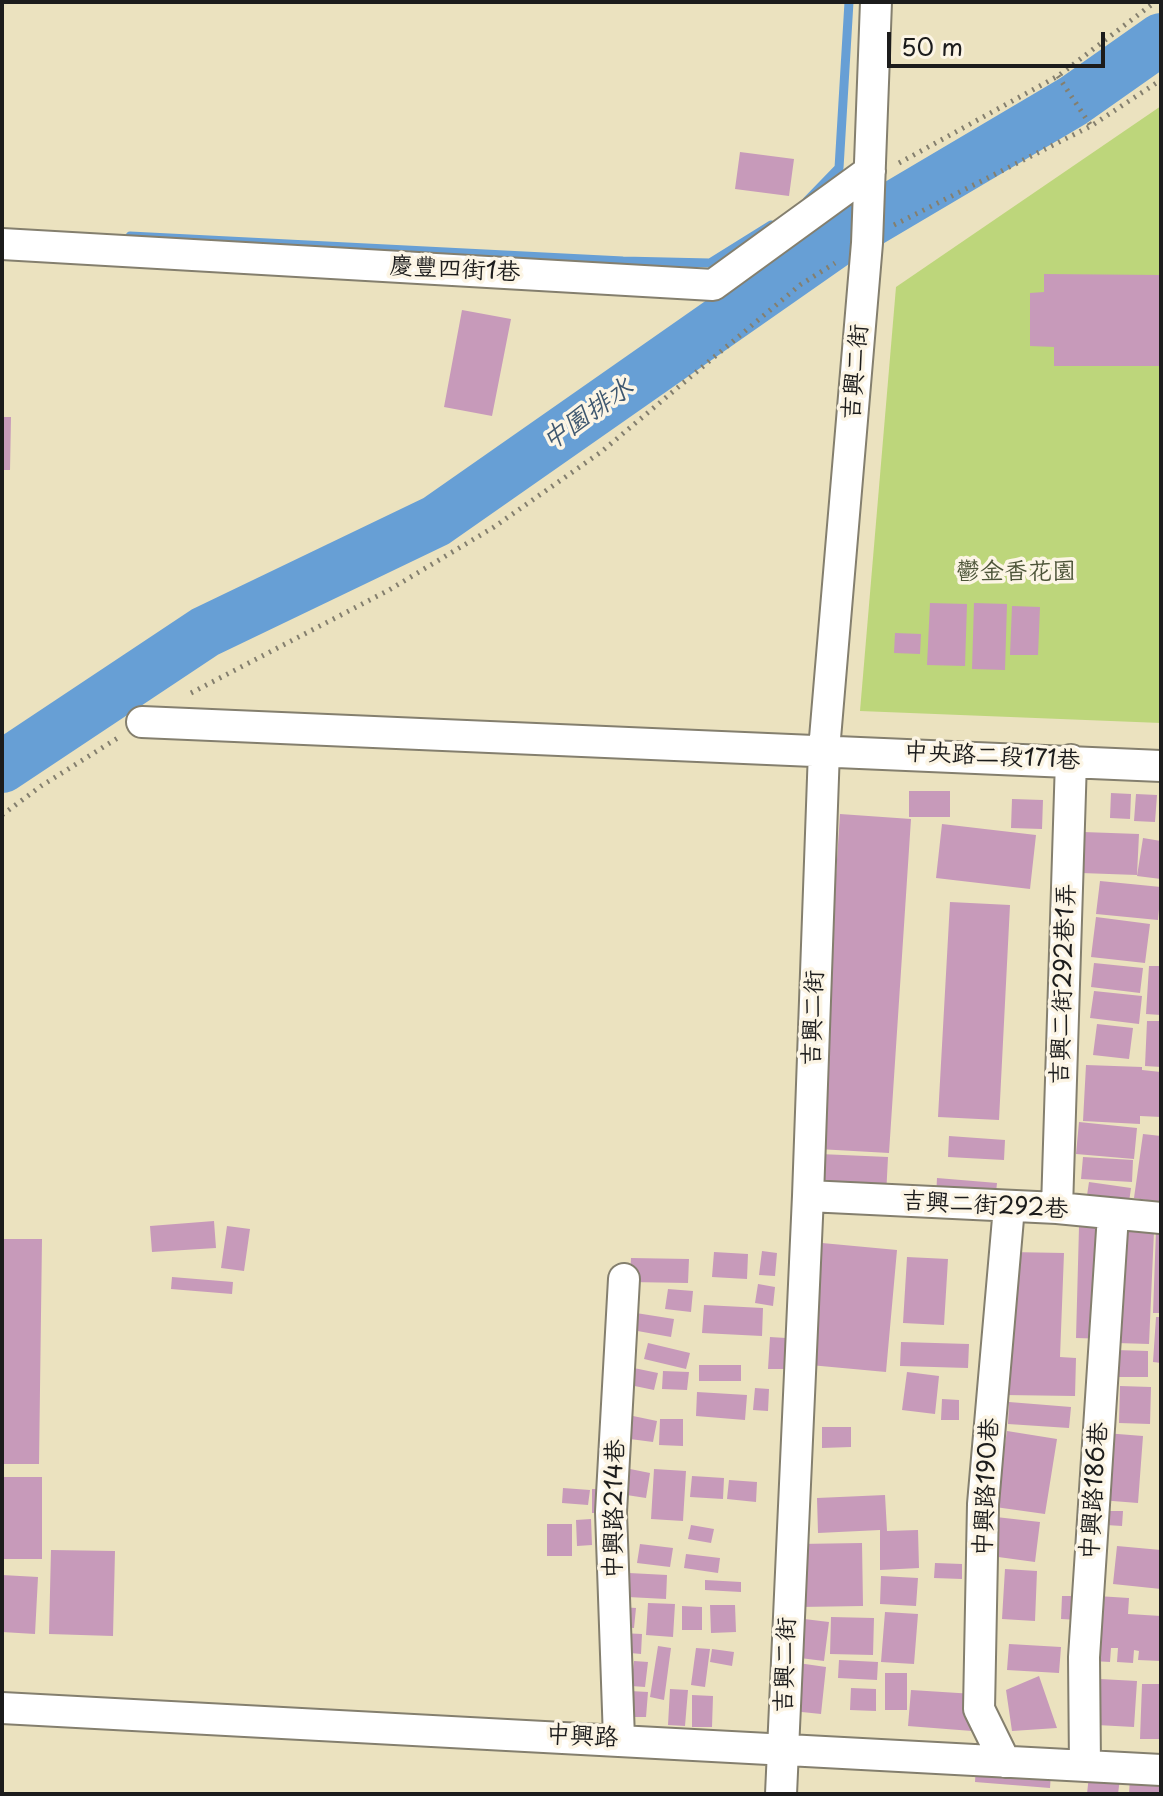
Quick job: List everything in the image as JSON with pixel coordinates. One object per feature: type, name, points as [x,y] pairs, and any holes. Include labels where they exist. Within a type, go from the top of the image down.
[{"type":"street","name":"吉興二街","points":[[781,1794],[824,750],[867,243],[885,166],[876,2]]},
{"type":"street","name":"慶豐四街1巷","points":[[2,244],[713,285],[885,166]]},
{"type":"street","name":"中央路二段171巷","points":[[142,722],[1161,766]]},
{"type":"street","name":"吉興二街292巷1弄","points":[[1057,1208],[1071,760]]},
{"type":"street","name":"吉興二街292巷","points":[[808,1196],[1057,1208],[1161,1218]]},
{"type":"street","name":"中興路190巷","points":[[1005,1762],[979,1709],[983,1504],[1009,1207]]},
{"type":"street","name":"中興路186巷","points":[[1085,1766],[1084,1657],[1113,1215]]},
{"type":"street","name":"中興路214巷","points":[[619,1739],[611,1512],[624,1279]]},
{"type":"street","name":"中興路","points":[[2,1708],[1161,1770]]},
{"type":"path","points":[[885,166],[1058,76],[1155,2]]},
{"type":"path","points":[[1058,76],[1091,126]]},
{"type":"path","points":[[181,699],[389,590],[494,527],[601,452],[800,285],[896,224],[1091,126],[1161,80]]},
{"type":"path","points":[[2,815],[41,786],[142,722]]},
{"type":"green space","name":"鬱金香花園","points":[[1161,106],[1161,723],[860,711],[896,287]]},
{"type":"building","points":[[740,152],[794,159],[789,196],[735,189]]},
{"type":"building","points":[[1044,274],[1161,275],[1161,366],[1054,366],[1054,347],[1030,346],[1030,293],[1044,292]]},
{"type":"building","points":[[462,310],[511,319],[492,416],[444,407]]},
{"type":"building","points":[[2,417],[11,417],[10,470],[2,470]]},
{"type":"building","points":[[930,603],[967,604],[965,666],[927,665]]},
{"type":"building","points":[[974,603],[1007,604],[1005,670],[972,669]]},
{"type":"building","points":[[1012,606],[1040,607],[1038,655],[1010,655]]},
{"type":"building","points":[[895,633],[921,634],[920,654],[894,653]]},
{"type":"building","points":[[909,791],[950,791],[950,817],[909,817]]},
{"type":"building","points":[[1111,793],[1131,794],[1130,819],[1110,818]]},
{"type":"building","points":[[1136,794],[1157,795],[1155,822],[1134,821]]},
{"type":"building","points":[[1012,799],[1043,800],[1042,829],[1011,828]]},
{"type":"building","points":[[840,814],[911,819],[889,1153],[818,1149]]},
{"type":"building","points":[[942,824],[1036,835],[1030,889],[936,878]]},
{"type":"building","points":[[1083,832],[1139,834],[1137,875],[1081,873]]},
{"type":"building","points":[[1143,838],[1161,841],[1161,879],[1137,876]]},
{"type":"building","points":[[1100,881],[1161,887],[1158,920],[1096,914]]},
{"type":"building","points":[[950,902],[1010,905],[999,1120],[938,1117]]},
{"type":"building","points":[[1096,917],[1150,924],[1145,963],[1091,957]]},
{"type":"building","points":[[1094,963],[1143,968],[1140,993],[1091,987]]},
{"type":"building","points":[[1149,966],[1161,966],[1161,1015],[1146,1014]]},
{"type":"building","points":[[1094,991],[1142,996],[1139,1024],[1090,1018]]},
{"type":"building","points":[[1147,1021],[1161,1021],[1161,1067],[1145,1066]]},
{"type":"building","points":[[1097,1024],[1133,1028],[1129,1059],[1093,1055]]},
{"type":"building","points":[[1086,1065],[1142,1067],[1142,1070],[1161,1072],[1161,1117],[1140,1116],[1140,1124],[1083,1121]]},
{"type":"building","points":[[1079,1122],[1137,1128],[1134,1159],[1076,1154]]},
{"type":"building","points":[[1143,1134],[1161,1136],[1160,1202],[1134,1198]]},
{"type":"building","points":[[949,1136],[1005,1140],[1004,1160],[948,1157]]},
{"type":"building","points":[[820,1154],[888,1157],[886,1196],[818,1194]]},
{"type":"building","points":[[1083,1157],[1133,1160],[1132,1182],[1081,1179]]},
{"type":"building","points":[[937,1178],[997,1183],[995,1202],[936,1197]]},
{"type":"building","points":[[1089,1182],[1131,1188],[1128,1209],[1086,1202]]},
{"type":"building","points":[[214,1221],[216,1248],[152,1252],[150,1226]]},
{"type":"building","points":[[227,1226],[250,1229],[244,1271],[221,1268]]},
{"type":"building","points":[[1079,1227],[1112,1228],[1108,1339],[1076,1338]]},
{"type":"building","points":[[1122,1230],[1154,1231],[1149,1344],[1117,1343]]},
{"type":"building","points":[[1156,1230],[1161,1230],[1161,1313],[1153,1313]]},
{"type":"building","points":[[2,1239],[42,1239],[39,1464],[2,1464]]},
{"type":"building","points":[[822,1243],[897,1250],[886,1372],[810,1365]]},
{"type":"building","points":[[762,1251],[777,1253],[775,1276],[759,1275]]},
{"type":"building","points":[[714,1252],[748,1254],[747,1279],[712,1277]]},
{"type":"building","points":[[1010,1252],[1064,1253],[1060,1357],[1076,1358],[1075,1396],[1005,1395]]},
{"type":"building","points":[[907,1257],[948,1259],[944,1325],[903,1323]]},
{"type":"building","points":[[631,1258],[689,1259],[688,1283],[630,1282]]},
{"type":"building","points":[[172,1277],[233,1282],[232,1294],[171,1289]]},
{"type":"building","points":[[758,1284],[775,1287],[773,1306],[755,1303]]},
{"type":"building","points":[[668,1289],[693,1291],[691,1312],[665,1309]]},
{"type":"building","points":[[704,1305],[763,1308],[762,1336],[702,1333]]},
{"type":"building","points":[[636,1313],[674,1319],[671,1337],[632,1330]]},
{"type":"building","points":[[1156,1317],[1161,1317],[1161,1363],[1153,1362]]},
{"type":"building","points":[[770,1337],[786,1338],[785,1369],[768,1369]]},
{"type":"building","points":[[901,1342],[969,1344],[968,1368],[900,1366]]},
{"type":"building","points":[[648,1343],[690,1353],[686,1369],[644,1359]]},
{"type":"building","points":[[1115,1350],[1148,1351],[1148,1377],[1114,1377]]},
{"type":"building","points":[[699,1365],[741,1365],[741,1381],[699,1381]]},
{"type":"building","points":[[629,1367],[658,1373],[654,1390],[625,1384]]},
{"type":"building","points":[[663,1371],[689,1372],[687,1390],[662,1389]]},
{"type":"building","points":[[907,1372],[939,1376],[935,1414],[902,1410]]},
{"type":"building","points":[[1120,1386],[1151,1387],[1150,1424],[1119,1423]]},
{"type":"building","points":[[755,1388],[769,1389],[768,1411],[753,1410]]},
{"type":"building","points":[[697,1392],[747,1395],[745,1420],[696,1416]]},
{"type":"building","points":[[942,1399],[959,1400],[959,1420],[941,1420]]},
{"type":"building","points":[[1009,1402],[1071,1407],[1069,1428],[1008,1424]]},
{"type":"building","points":[[633,1416],[657,1421],[653,1442],[630,1439]]},
{"type":"building","points":[[660,1419],[683,1419],[683,1446],[659,1445]]},
{"type":"building","points":[[822,1427],[851,1427],[851,1447],[822,1448]]},
{"type":"building","points":[[1007,1431],[1057,1439],[1045,1514],[995,1507]]},
{"type":"building","points":[[1105,1433],[1143,1436],[1138,1503],[1100,1500]]},
{"type":"building","points":[[625,1468],[650,1473],[646,1498],[620,1494]]},
{"type":"building","points":[[654,1469],[686,1471],[683,1521],[651,1519]]},
{"type":"building","points":[[692,1476],[724,1478],[723,1499],[690,1497]]},
{"type":"building","points":[[2,1477],[42,1477],[42,1559],[2,1559]]},
{"type":"building","points":[[729,1480],[757,1482],[756,1502],[727,1499]]},
{"type":"building","points":[[563,1488],[590,1490],[588,1505],[562,1503]]},
{"type":"building","points":[[592,1489],[601,1489],[601,1513],[592,1513]]},
{"type":"building","points":[[885,1495],[887,1531],[918,1530],[919,1568],[880,1570],[880,1530],[818,1533],[817,1498]]},
{"type":"building","points":[[1107,1511],[1123,1511],[1122,1526],[1106,1525]]},
{"type":"building","points":[[996,1517],[1040,1522],[1035,1562],[991,1556]]},
{"type":"building","points":[[591,1519],[592,1545],[577,1546],[576,1520]]},
{"type":"building","points":[[547,1524],[572,1524],[572,1556],[547,1556]]},
{"type":"building","points":[[691,1525],[714,1529],[711,1543],[688,1539]]},
{"type":"building","points":[[862,1543],[863,1606],[799,1607],[798,1544]]},
{"type":"building","points":[[640,1544],[673,1548],[670,1567],[637,1563]]},
{"type":"building","points":[[1117,1546],[1161,1550],[1161,1589],[1113,1584]]},
{"type":"building","points":[[51,1550],[115,1551],[113,1636],[49,1634]]},
{"type":"building","points":[[686,1554],[720,1558],[718,1573],[684,1568]]},
{"type":"building","points":[[935,1563],[962,1564],[962,1579],[934,1578]]},
{"type":"building","points":[[1005,1569],[1037,1571],[1035,1621],[1002,1619]]},
{"type":"building","points":[[629,1573],[667,1575],[666,1599],[628,1597]]},
{"type":"building","points":[[2,1575],[38,1577],[35,1634],[2,1632]]},
{"type":"building","points":[[881,1576],[918,1578],[916,1606],[880,1604]]},
{"type":"building","points":[[705,1580],[741,1582],[741,1592],[705,1590]]},
{"type":"building","points":[[1062,1596],[1080,1596],[1079,1620],[1061,1619]]},
{"type":"building","points":[[1097,1596],[1129,1598],[1128,1614],[1161,1616],[1161,1661],[1138,1660],[1139,1651],[1134,1650],[1133,1663],[1117,1662],[1118,1648],[1111,1648],[1110,1662],[1093,1661]]},
{"type":"building","points":[[648,1603],[675,1604],[673,1637],[646,1635]]},
{"type":"building","points":[[710,1605],[735,1605],[736,1632],[711,1633]]},
{"type":"building","points":[[682,1606],[702,1607],[702,1630],[682,1630]]},
{"type":"building","points":[[621,1607],[636,1608],[634,1628],[619,1627]]},
{"type":"building","points":[[885,1612],[918,1614],[914,1664],[881,1662]]},
{"type":"building","points":[[831,1617],[874,1618],[873,1655],[830,1654]]},
{"type":"building","points":[[796,1618],[829,1622],[824,1661],[792,1657]]},
{"type":"building","points":[[621,1633],[642,1634],[641,1654],[620,1652]]},
{"type":"building","points":[[1009,1644],[1061,1647],[1059,1673],[1007,1670]]},
{"type":"building","points":[[658,1646],[671,1648],[664,1700],[650,1697]]},
{"type":"building","points":[[696,1648],[710,1649],[705,1687],[691,1685]]},
{"type":"building","points":[[712,1649],[734,1652],[732,1666],[710,1662]]},
{"type":"building","points":[[839,1660],[878,1662],[877,1680],[838,1678]]},
{"type":"building","points":[[634,1661],[648,1662],[645,1687],[631,1686]]},
{"type":"building","points":[[798,1663],[826,1667],[821,1714],[792,1711]]},
{"type":"building","points":[[885,1673],[907,1673],[907,1710],[885,1710]]},
{"type":"building","points":[[1039,1676],[1057,1728],[1012,1731],[1006,1690]]},
{"type":"building","points":[[1100,1679],[1137,1681],[1134,1727],[1097,1725]]},
{"type":"building","points":[[1142,1684],[1161,1684],[1161,1739],[1140,1739]]},
{"type":"building","points":[[851,1688],[876,1689],[876,1711],[850,1710]]},
{"type":"building","points":[[670,1689],[688,1690],[685,1726],[668,1725]]},
{"type":"building","points":[[911,1690],[974,1694],[972,1731],[908,1726]]},
{"type":"building","points":[[630,1691],[648,1692],[646,1717],[629,1717]]},
{"type":"building","points":[[692,1695],[713,1696],[712,1727],[692,1727]]},
{"type":"building","points":[[976,1766],[1051,1772],[1050,1788],[975,1782]]},
{"type":"building","points":[[1089,1775],[1120,1778],[1118,1794],[1087,1794]]},
{"type":"building","points":[[1130,1778],[1161,1780],[1161,1794],[1129,1794]]},
{"type":"waterway","points":[[807,201],[839,168],[849,2]]},
{"type":"waterway","name":"中園排水","points":[[2,767],[205,632],[436,521],[838,240],[1073,101],[1161,39]]},
{"type":"waterway","points":[[130,236],[710,263],[771,225]]}]
